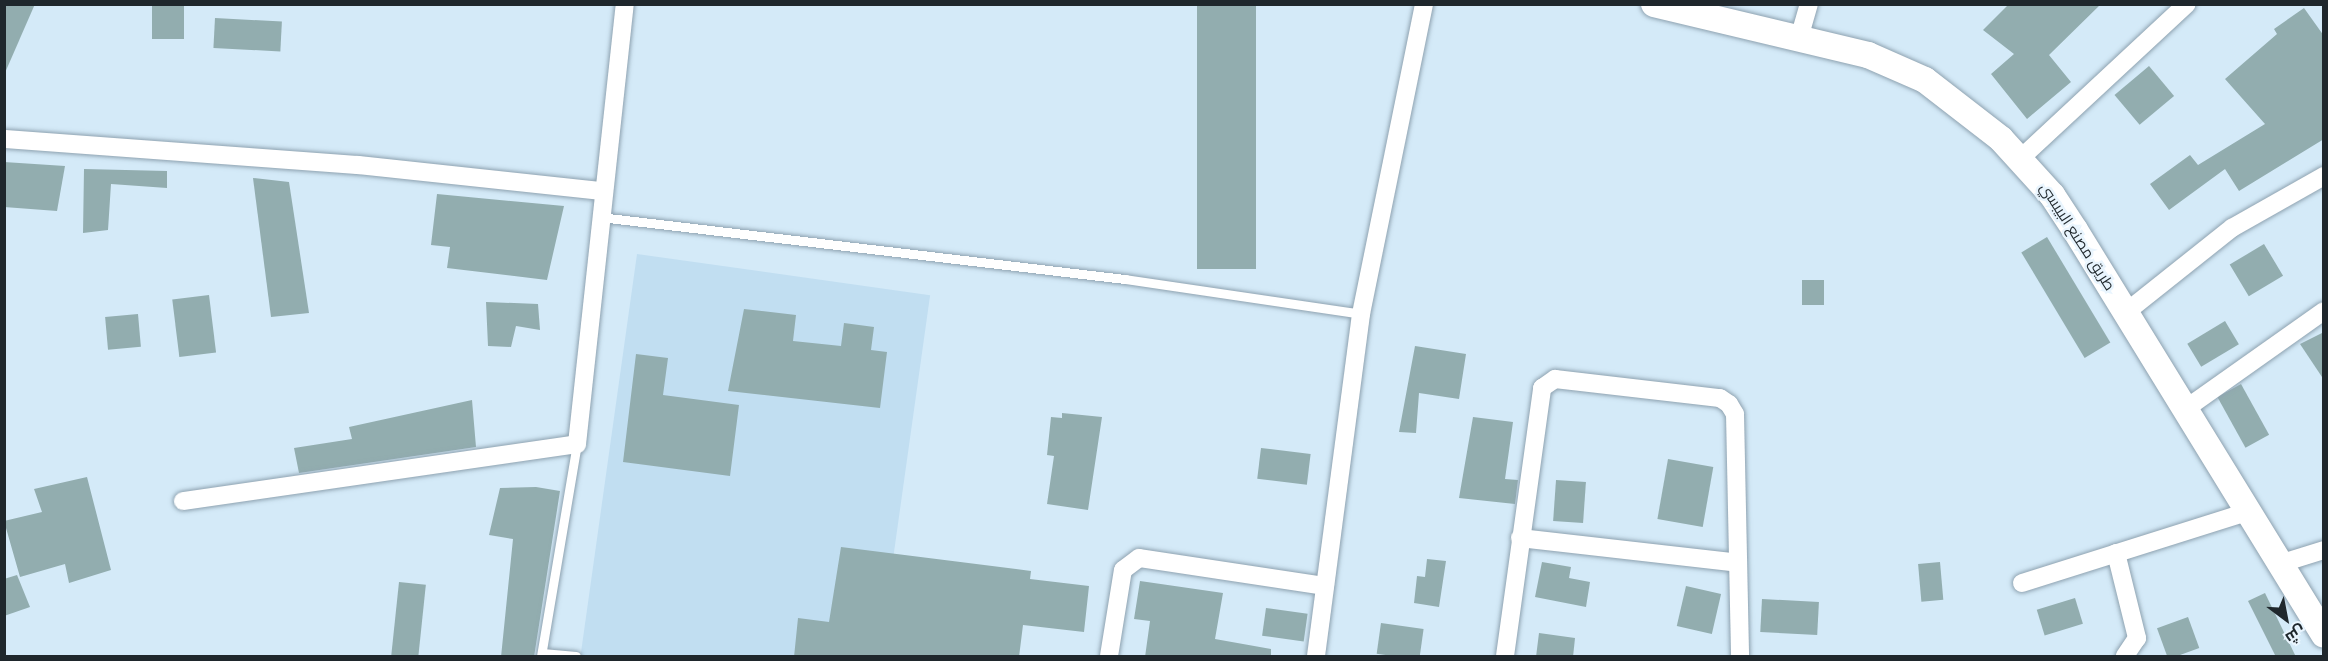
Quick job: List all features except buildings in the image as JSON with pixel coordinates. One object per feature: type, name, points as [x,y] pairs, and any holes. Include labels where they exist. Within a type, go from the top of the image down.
[{"type":"main road","name":"طريق مصنع البيبسي","points":[[1654,4],[1800,35],[1925,80],[2021,158],[2052,195],[2324,635]]},
{"type":"street","points":[[183,501],[577,444],[625,4]]},
{"type":"street","points":[[1316,657],[1360,314],[1424,4]]},
{"type":"street","points":[[1800,35],[1809,4]]},
{"type":"street","points":[[2021,158],[2187,4]]},
{"type":"street","points":[[4,139],[358,165],[603,191]]},
{"type":"street","points":[[2125,313],[2232,228],[2324,176]]},
{"type":"street","points":[[2184,410],[2324,311]]},
{"type":"street","points":[[1505,657],[1542,388],[1555,379],[1645,387],[1720,398],[1735,414],[1740,657]]},
{"type":"street","points":[[2022,583],[2247,512]]},
{"type":"street","points":[[1520,538],[1738,563]]},
{"type":"street","points":[[2279,564],[2324,550]]},
{"type":"street","points":[[2116,553],[2137,638],[2125,657]]},
{"type":"street","points":[[1109,657],[1123,570],[1139,558],[1325,586]]},
{"type":"lane","points":[[600,217],[1125,279],[1360,314]]},
{"type":"lane","points":[[576,657],[541,655],[577,444]]},
{"type":"shaded area","points":[[637,254],[930,295],[879,656],[581,655]]}]
